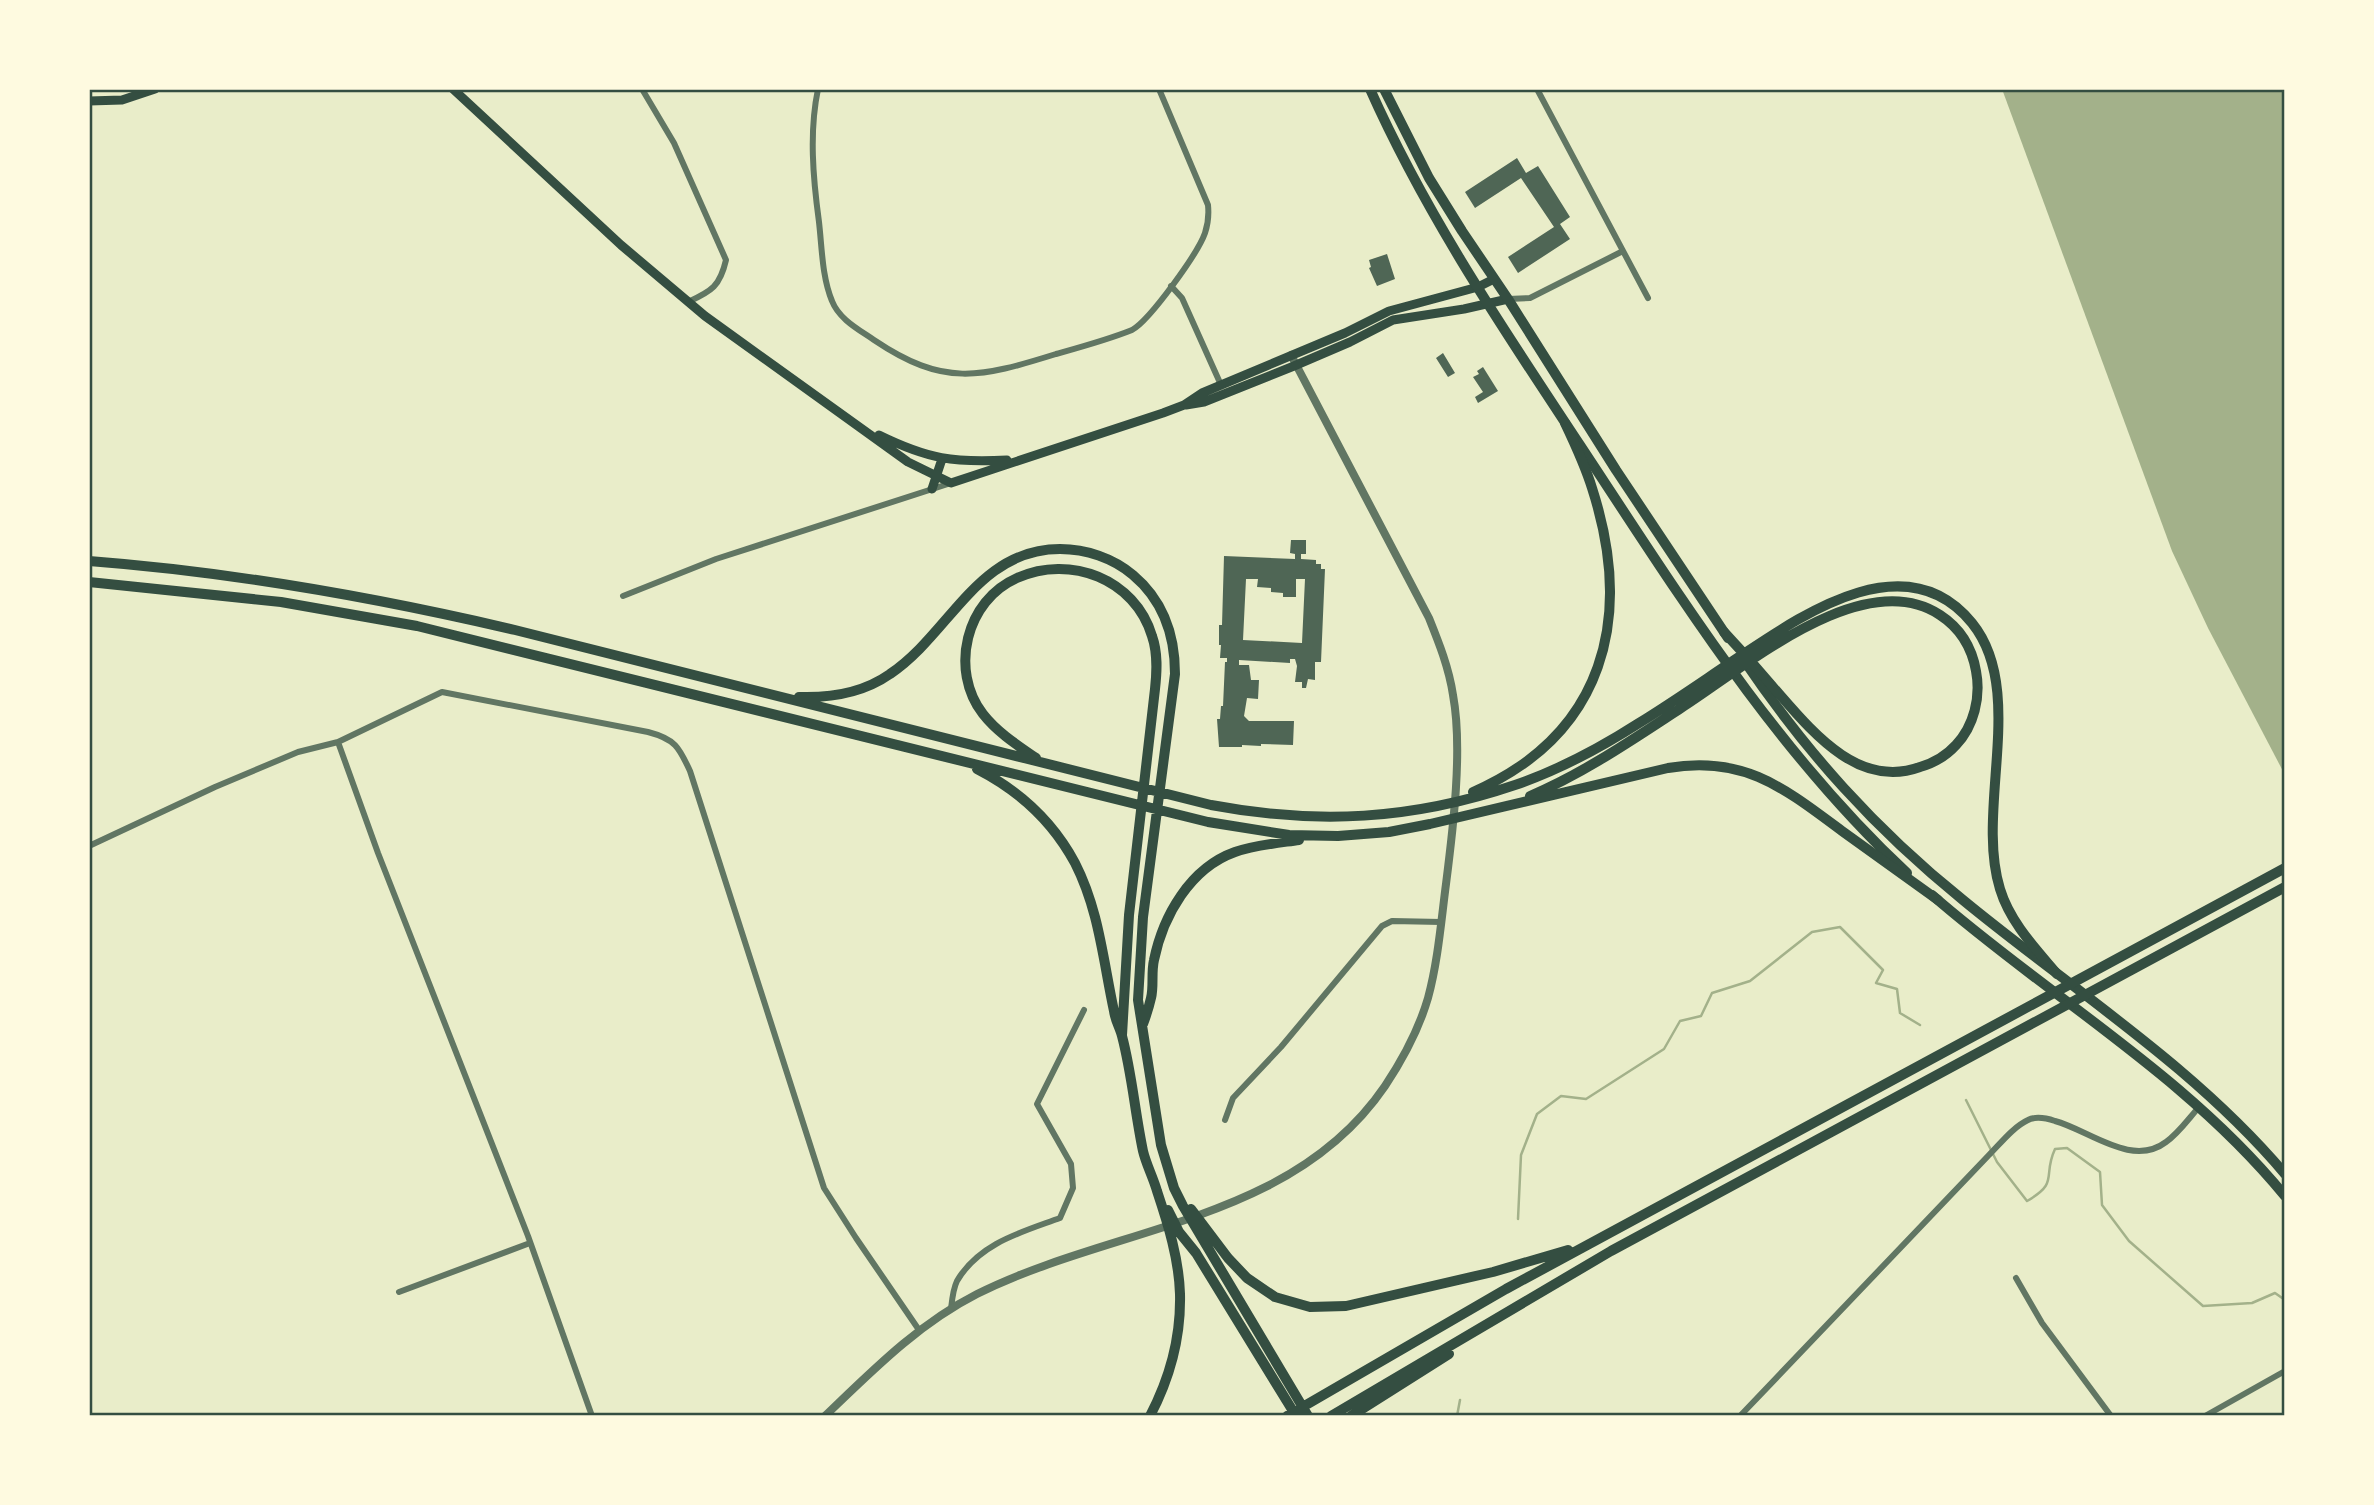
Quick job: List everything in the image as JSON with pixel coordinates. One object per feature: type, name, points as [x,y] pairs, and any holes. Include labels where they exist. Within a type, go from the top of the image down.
[{"type":"highway","points":[[1471,796],[1524,765],[1560,733],[1586,696],[1603,651],[1609,591],[1602,529],[1592,488],[1565,423]]},
{"type":"highway","points":[[778,696],[815,697],[838,694],[884,678],[918,651],[984,577],[1006,563],[1030,553],[1066,548],[1092,553],[1119,565],[1139,581],[1162,611],[1171,633],[1175,674],[1140,955],[1139,1000],[1156,1118],[1174,1188],[1308,1416]]},
{"type":"highway","points":[[89,561],[228,575],[403,605],[515,630],[1178,797],[1244,811],[1307,818],[1377,816],[1432,807],[1539,776],[1588,753],[1710,683]]},
{"type":"highway","points":[[1044,763],[1005,736],[982,713],[967,680],[965,648],[970,629],[980,610],[993,594],[1008,582],[1037,571],[1075,569],[1106,579],[1131,599],[1148,625],[1157,657],[1129,915],[1122,1035]]},
{"type":"highway","points":[[89,582],[269,601],[417,626],[1177,814],[1265,832],[1333,836]]},
{"type":"highway","points":[[1498,808],[1578,773],[1828,603],[1866,590],[1894,586],[1918,589],[1953,605],[1973,625],[1990,659],[1997,699],[1993,833],[1997,877],[2004,900],[2017,924],[2057,974]]},
{"type":"highway","points":[[1724,632],[1816,734],[1836,752],[1864,767],[1896,772],[1930,764],[1954,747],[1971,720],[1978,684],[1972,654],[1955,628],[1925,607],[1899,601],[1866,604],[1833,614],[1772,642]]},
{"type":"highway","points":[[962,762],[1003,784],[1048,824],[1069,853],[1094,911],[1104,951],[1114,1013],[1122,1035],[1144,1154],[1175,1252],[1180,1291],[1176,1343],[1168,1375],[1150,1416]]},
{"type":"highway","points":[[1142,1028],[1152,997],[1153,970],[1161,934],[1178,901],[1212,863],[1235,852],[1430,824],[1668,768],[1698,764],[1732,767],[1763,777],[1783,788],[1938,900]]},
{"type":"highway","points":[[1287,1416],[1506,1289],[2285,868]]},
{"type":"highway","points":[[1332,1415],[1699,1203],[2285,887]]},
{"type":"highway","points":[[1174,1188],[1228,1258],[1247,1278],[1275,1297],[1310,1307],[1330,1308],[1354,1304],[1493,1272],[1588,1245]]},
{"type":"highway","points":[[1158,1193],[1179,1231],[1296,1416]]},
{"type":"highway","points":[[1351,1416],[1546,1289]]},
{"type":"main road","points":[[89,101],[122,100],[155,89]]},
{"type":"main road","points":[[453,89],[621,245],[688,302],[740,343],[908,462],[951,483],[1113,431],[1184,405],[1221,385],[1400,307],[1478,287],[1494,279]]},
{"type":"main road","points":[[1370,89],[1417,185],[1487,304],[1718,650],[1803,764],[1868,836],[1938,900],[2200,1106],[2254,1160],[2285,1196]]},
{"type":"main road","points":[[1384,89],[1439,195],[1616,470],[1724,632],[1799,738],[1866,813],[1939,881],[2195,1084],[2239,1124],[2285,1174]]},
{"type":"main road","points":[[1184,405],[1203,402],[1294,366],[1393,320],[1508,299]]},
{"type":"main road","points":[[859,425],[900,445],[942,459],[970,463],[1022,459]]},
{"type":"main road","points":[[932,489],[942,459]]},
{"type":"street","points":[[642,89],[674,143],[726,260],[723,274],[711,291],[688,302]]},
{"type":"street","points":[[818,89],[813,116],[814,187],[824,270],[832,300],[840,316],[901,358],[958,374],[994,372],[1126,333],[1141,324],[1171,286],[1200,243],[1206,229],[1208,210],[1159,89]]},
{"type":"street","points":[[1537,89],[1648,298]]},
{"type":"street","points":[[1508,299],[1530,298],[1623,251]]},
{"type":"street","points":[[1171,286],[1182,298],[1221,385]]},
{"type":"street","points":[[825,1416],[919,1330],[951,1309],[1016,1277],[1220,1207],[1267,1188],[1306,1165],[1340,1138],[1375,1100],[1406,1051],[1421,1017],[1434,970],[1450,843],[1457,733],[1454,695],[1447,667],[1418,598],[1290,355]]},
{"type":"street","points":[[623,596],[716,559],[951,483]]},
{"type":"street","points":[[89,846],[281,758],[338,742],[433,695],[447,692],[648,732],[674,743],[690,771],[824,1188],[919,1330]]},
{"type":"street","points":[[338,742],[377,853],[530,1243],[592,1416]]},
{"type":"street","points":[[1225,1120],[1233,1098],[1281,1047],[1382,926],[1392,921],[1441,922]]},
{"type":"street","points":[[951,1309],[956,1283],[976,1258],[999,1240],[1060,1218],[1073,1188],[1071,1164],[1037,1104],[1084,1010]]},
{"type":"street","points":[[1740,1416],[2020,1125],[2038,1118],[2063,1123],[2129,1150],[2146,1152],[2168,1141],[2200,1106]]},
{"type":"street","points":[[399,1292],[530,1243]]},
{"type":"street","points":[[2016,1278],[2042,1323],[2111,1416]]},
{"type":"street","points":[[2205,1416],[2285,1371]]},
{"type":"shaded area","points":[[2002,89],[2285,89],[2285,775],[2208,628],[2172,551]]},
{"type":"building","points":[[1517,158],[1526,173],[1538,166],[1570,217],[1560,224],[1570,239],[1518,273],[1508,257],[1554,227],[1521,178],[1475,208],[1465,192]]},
{"type":"building","points":[[1387,254],[1395,279],[1377,286],[1369,268],[1369,260]]},
{"type":"building","points":[[1443,353],[1455,373],[1448,377],[1436,358]]},
{"type":"building","points":[[1483,367],[1498,391],[1478,403],[1475,397],[1483,392],[1473,377],[1479,374],[1477,371]]},
{"type":"building","points":[[1291,540],[1306,540],[1306,554],[1301,554],[1301,559],[1316,560],[1316,564],[1321,564],[1321,569],[1325,569],[1321,662],[1315,662],[1315,680],[1308,679],[1306,688],[1302,688],[1302,682],[1295,682],[1295,659],[1290,659],[1290,663],[1239,660],[1239,665],[1249,665],[1251,680],[1259,680],[1258,699],[1247,698],[1244,716],[1249,721],[1294,721],[1293,745],[1219,747],[1217,719],[1220,719],[1223,706],[1227,662],[1227,658],[1220,658],[1219,645],[1224,556],[1295,559],[1295,554],[1290,553]],"holes":[[[1246,579],[1258,579],[1257,587],[1271,588],[1271,592],[1283,593],[1283,597],[1296,597],[1296,579],[1305,579],[1302,643],[1243,640]]]},
{"type":"waterway","points":[[1518,1219],[1521,1155],[1537,1114],[1561,1096],[1586,1099],[1664,1049],[1680,1021],[1701,1016],[1712,993],[1750,981],[1812,932],[1840,927],[1883,970],[1876,983],[1897,989],[1900,1013],[1920,1025]]},
{"type":"waterway","points":[[1966,1100],[1997,1162],[2027,1201],[2047,1184],[2055,1149],[2067,1148],[2100,1172],[2102,1205],[2129,1241],[2203,1306],[2252,1303],[2275,1293],[2285,1300]]},
{"type":"waterway","points":[[1457,1416],[1460,1400]]}]
